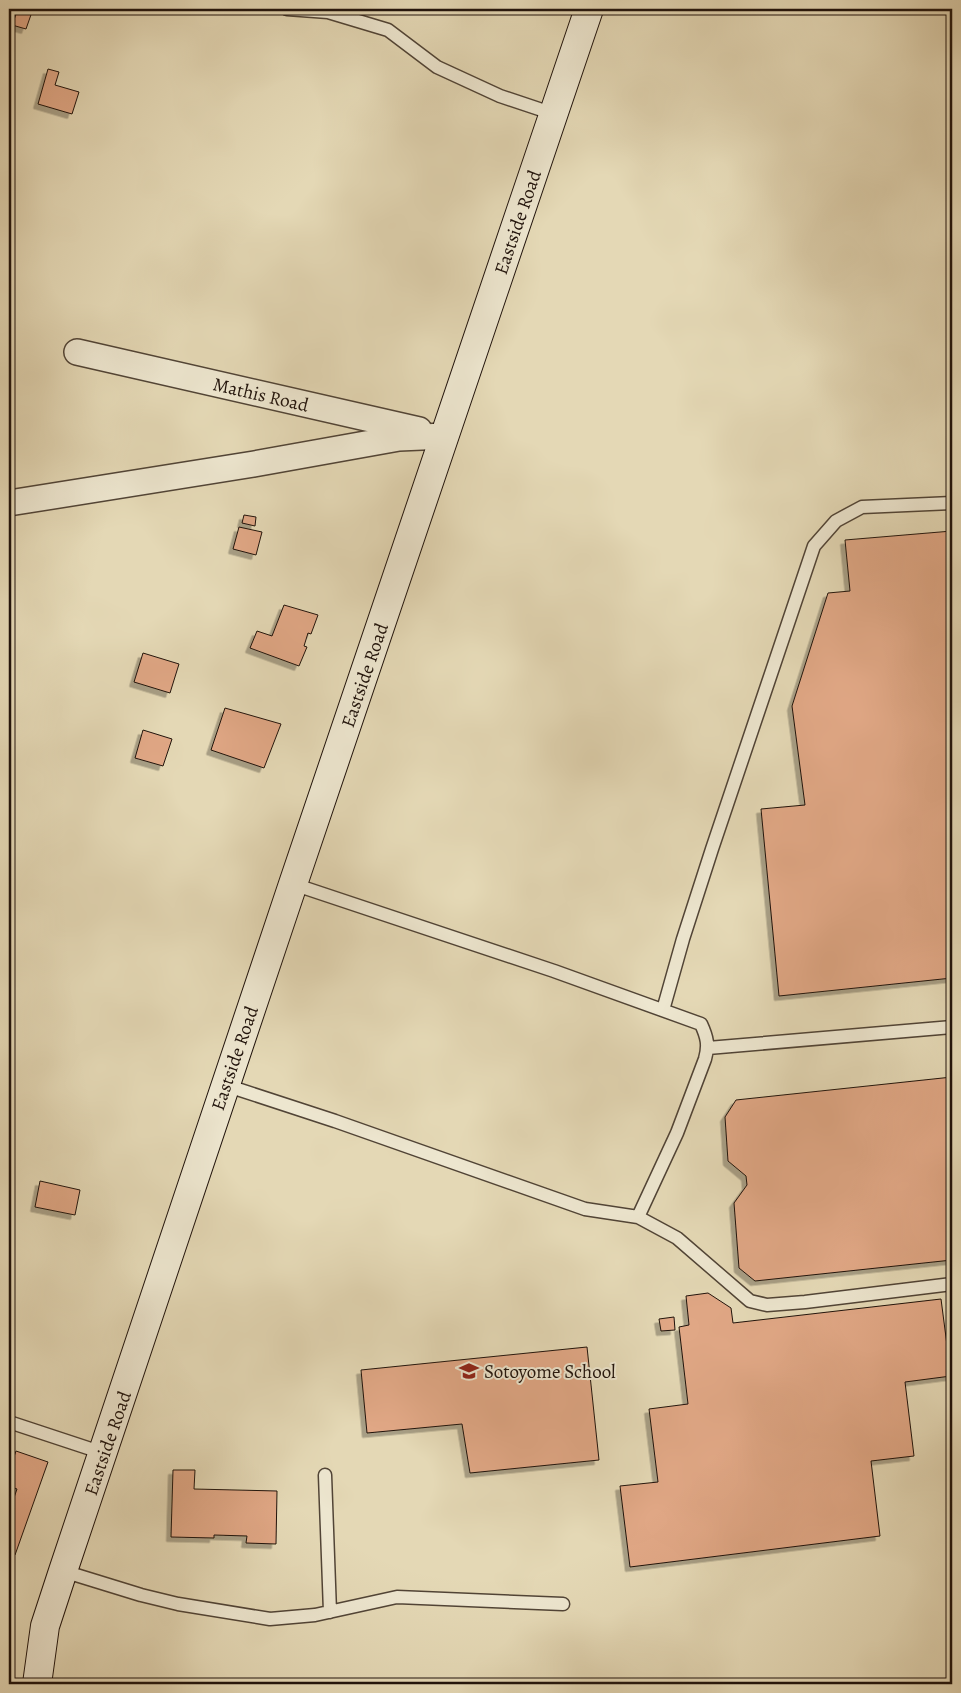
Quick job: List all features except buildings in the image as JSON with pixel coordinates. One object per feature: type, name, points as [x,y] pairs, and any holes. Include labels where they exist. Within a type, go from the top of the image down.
[{"type":"main road","name":"Eastside Road","points":[[37,1684],[45,1626],[63,1571],[104,1454],[225,1086],[589,9]]},
{"type":"street","name":"Mathis Road","points":[[77,352],[445,436]]},
{"type":"street","points":[[9,503],[254,464],[399,438],[445,436]]},
{"type":"lane","points":[[287,9],[328,12],[388,30],[437,68],[500,96],[554,114]]},
{"type":"lane","points":[[663,1010],[683,939],[712,849],[814,546],[836,521],[862,507],[952,503]]},
{"type":"lane","points":[[293,884],[554,971],[701,1024],[707,1036],[708,1048],[677,1133],[638,1217]]},
{"type":"lane","points":[[708,1048],[952,1026]]},
{"type":"lane","points":[[225,1086],[335,1121],[585,1209],[638,1217],[677,1238],[750,1301],[767,1305],[805,1302],[952,1284]]},
{"type":"lane","points":[[9,1422],[104,1454]]},
{"type":"lane","points":[[325,1474],[330,1612]]},
{"type":"lane","points":[[63,1571],[140,1595],[178,1604],[270,1619],[315,1615],[397,1597],[563,1604]]},
{"type":"place","name":"Sotoyome School","points":[[469,1371]]}]
